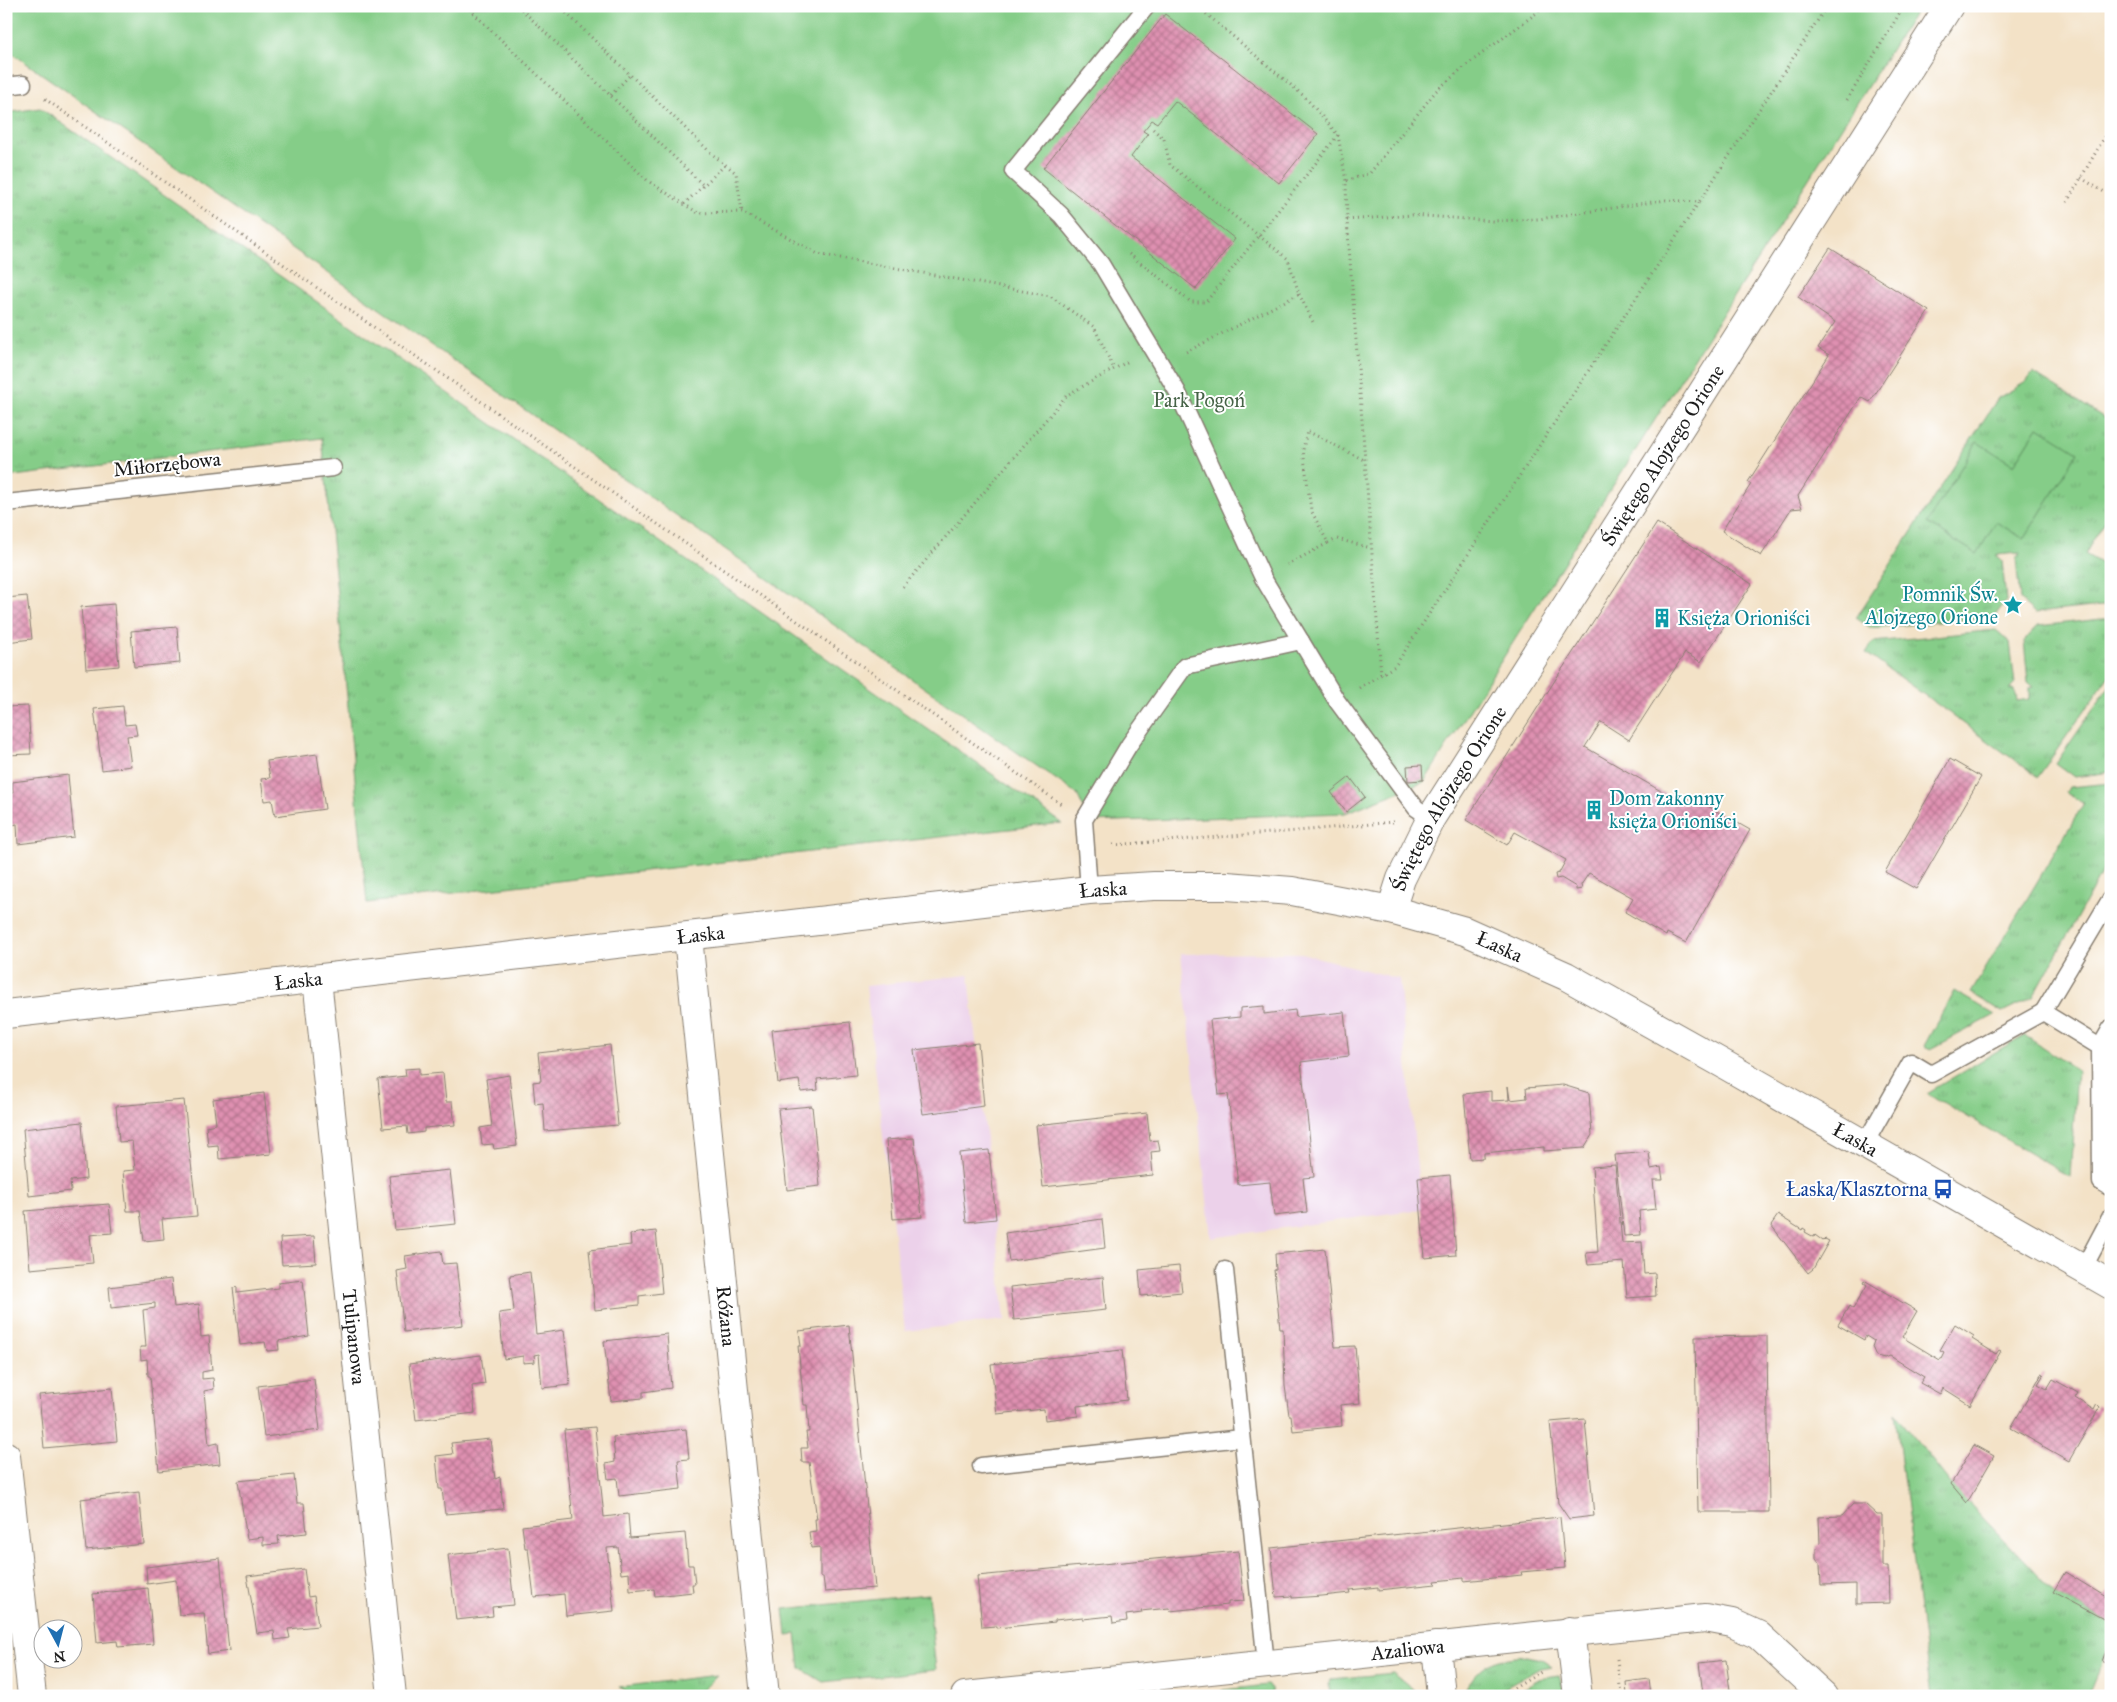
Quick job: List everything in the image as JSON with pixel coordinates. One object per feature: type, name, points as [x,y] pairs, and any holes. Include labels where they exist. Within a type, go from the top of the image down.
[{"type":"street","name":"Świętego Alojzego Orione","points":[[1391,910],[1401,880],[1431,818],[1949,6]]},
{"type":"street","name":"Łaska","points":[[6,1014],[1089,890],[1154,886],[1227,886],[1292,891],[1391,910],[1466,930],[1566,976],[1728,1066],[2111,1285]]},
{"type":"street","name":"Różana","points":[[688,937],[765,1696]]},
{"type":"street","name":"Tulipanowa","points":[[317,979],[392,1696]]},
{"type":"street","points":[[6,1456],[32,1696]]},
{"type":"street","name":"Azaliowa","points":[[965,1696],[1706,1618],[1732,1623],[1758,1635],[1824,1696]]},
{"type":"street","points":[[1570,1631],[1578,1696]]},
{"type":"street","points":[[1436,1646],[1442,1696]]},
{"type":"lane","points":[[1146,6],[1013,171],[1061,215],[1102,264],[1177,391],[1263,578],[1337,701],[1416,808],[1431,818]]},
{"type":"lane","points":[[6,86],[23,84]]},
{"type":"lane","name":"Miłorzębowa","points":[[6,503],[333,468]]},
{"type":"lane","points":[[1089,890],[1084,820],[1129,745],[1184,666],[1301,641]]},
{"type":"lane","points":[[1864,1144],[1911,1062],[1931,1074],[2043,1012],[2111,898]]},
{"type":"lane","points":[[2043,1012],[2100,1046]]},
{"type":"lane","points":[[2111,1028],[2100,1046],[2100,1182],[2111,1188]]},
{"type":"lane","points":[[2083,1269],[2111,1216]]},
{"type":"lane","points":[[1225,1270],[1266,1664]]},
{"type":"lane","points":[[981,1466],[1242,1438]]},
{"type":"path","points":[[466,6],[648,181],[698,213],[742,212],[818,254],[1050,296],[1094,327],[1114,369]]},
{"type":"path","points":[[559,6],[736,173],[742,212]]},
{"type":"path","points":[[1197,6],[1305,97],[1338,135],[1346,181],[1346,220],[1381,674]]},
{"type":"path","points":[[1346,181],[1370,173],[1436,91],[1464,67],[1546,6]]},
{"type":"path","points":[[1337,701],[1395,666],[1827,6]]},
{"type":"path","points":[[521,7],[704,186]]},
{"type":"path","points":[[610,95],[630,75]]},
{"type":"path","points":[[23,84],[1084,820]]},
{"type":"path","points":[[2067,202],[2111,126]]},
{"type":"path","points":[[1153,129],[1164,139],[1170,165],[1288,260],[1300,294],[1313,322]]},
{"type":"path","points":[[1102,264],[1118,246],[1191,302],[1206,302],[1338,135]]},
{"type":"path","points":[[684,204],[726,165]]},
{"type":"path","points":[[2081,178],[2111,196]]},
{"type":"path","points":[[1346,220],[1412,215],[1492,221],[1539,219],[1666,200],[1699,202]]},
{"type":"path","points":[[1161,364],[1300,294]]},
{"type":"path","points":[[904,587],[1067,395],[1151,348]]},
{"type":"path","points":[[1328,543],[1311,510],[1303,450],[1307,431],[1365,460]]},
{"type":"path","points":[[1263,578],[1337,539],[1371,548]]},
{"type":"path","points":[[1086,847],[1298,831],[1399,821]]},
{"type":"path","points":[[1616,1655],[1621,1696]]},
{"type":"path","points":[[1501,1696],[1541,1672],[1548,1671]]},
{"type":"shaded area","points":[[1301,953],[1399,979],[1421,1209],[1211,1238],[1181,954]]},
{"type":"shaded area","points":[[969,975],[1005,1320],[905,1331],[866,986]]},
{"type":"green space","name":"Park Pogoń","points":[[6,6],[1919,6],[1424,782],[1345,813],[1090,822],[1077,794],[6,49]]},
{"type":"green space","points":[[40,108],[1062,823],[367,903],[322,438],[6,477],[6,113]]},
{"type":"green space","points":[[2033,373],[2111,422],[2111,511],[2085,554],[2111,569],[2111,605],[2035,613],[2020,600],[2016,559],[2020,553],[1996,555],[2002,560],[2006,601],[1994,617],[1871,628],[1856,618],[1998,398],[2026,382]]},
{"type":"green space","points":[[2038,427],[2078,452],[2024,539],[1996,522],[1977,554],[1927,523],[1977,442],[2014,465]]},
{"type":"green space","points":[[2111,618],[2111,673],[2038,777],[1866,653],[1873,642],[1996,630],[2010,642],[2015,684],[2009,690],[2015,690],[2017,701],[2029,699],[2029,688],[2034,687],[2028,682],[2024,641],[2038,626]]},
{"type":"green space","points":[[2111,684],[2111,772],[2075,777],[2056,763]]},
{"type":"green space","points":[[2111,783],[2111,856],[2033,997],[2002,1012],[1971,993],[2084,803],[2066,793],[2069,787]]},
{"type":"green space","points":[[1954,991],[1995,1015],[1931,1049],[1924,1046]]},
{"type":"green space","points":[[2024,1035],[2077,1070],[2070,1177],[1927,1093]]},
{"type":"green space","points":[[2111,1044],[2111,1182],[2108,1180]]},
{"type":"green space","points":[[1895,1413],[1951,1484],[2053,1592],[2111,1623],[2111,1641],[2088,1696],[1931,1696]]},
{"type":"green space","points":[[928,1594],[936,1670],[823,1682],[800,1668],[796,1634],[787,1635],[784,1609]]},
{"type":"green space","points":[[1528,1656],[1542,1659],[1552,1666],[1540,1668],[1491,1696],[1464,1696],[1474,1676],[1488,1664],[1506,1658]]},
{"type":"green space","points":[[1393,1673],[1422,1696],[1330,1696],[1329,1683],[1332,1679]]},
{"type":"green space","points":[[717,1675],[694,1696],[633,1696],[619,1687]]},
{"type":"green space","points":[[1559,1675],[1566,1696],[1511,1696],[1544,1677]]},
{"type":"green space","points":[[1267,1685],[1271,1688],[1272,1696],[1218,1696],[1223,1690]]},
{"type":"building","points":[[1165,14],[1318,134],[1279,183],[1175,101],[1157,123],[1152,120],[1143,131],[1148,134],[1131,157],[1235,239],[1196,289],[1043,168]]},
{"type":"building","points":[[1830,248],[1929,311],[1870,402],[1861,397],[1798,496],[1802,508],[1791,509],[1761,556],[1722,531],[1751,484],[1748,482],[1829,355],[1818,348],[1835,322],[1798,297]]},
{"type":"building","name":"Dom zakonny księża Orioniści","points":[[1657,523],[1752,584],[1701,662],[1685,653],[1629,740],[1601,722],[1585,747],[1685,805],[1690,796],[1750,830],[1686,943],[1667,933],[1666,936],[1625,912],[1633,898],[1589,873],[1581,885],[1582,889],[1576,890],[1576,887],[1561,878],[1556,879],[1555,874],[1559,873],[1566,860],[1515,832],[1507,845],[1466,820]]},
{"type":"building","points":[[27,596],[32,639],[6,642],[6,598]]},
{"type":"building","points":[[114,604],[119,666],[86,669],[81,607]]},
{"type":"building","points":[[177,627],[180,663],[134,667],[131,631]]},
{"type":"building","points":[[28,706],[31,754],[6,755],[6,707]]},
{"type":"building","points":[[123,706],[125,725],[135,724],[137,735],[127,736],[131,766],[102,770],[94,709]]},
{"type":"building","points":[[317,754],[325,809],[275,816],[272,800],[264,801],[261,779],[270,778],[267,761]]},
{"type":"building","points":[[1950,759],[1981,777],[1916,889],[1885,872]]},
{"type":"building","points":[[1422,765],[1423,780],[1408,781],[1407,766]]},
{"type":"building","points":[[68,775],[74,837],[18,844],[17,824],[8,826],[6,812],[6,793],[13,793],[12,782]]},
{"type":"building","points":[[1350,777],[1365,797],[1346,812],[1331,792]]},
{"type":"building","points":[[1264,1006],[1264,1014],[1295,1010],[1296,1017],[1344,1012],[1349,1056],[1301,1062],[1314,1177],[1303,1178],[1307,1212],[1274,1216],[1270,1182],[1238,1185],[1228,1094],[1219,1095],[1210,1020],[1240,1017],[1240,1008]]},
{"type":"building","points":[[850,1022],[856,1075],[817,1079],[818,1090],[801,1092],[799,1080],[778,1083],[772,1030]]},
{"type":"building","points":[[978,1043],[984,1106],[923,1114],[914,1050]]},
{"type":"building","points":[[610,1045],[618,1125],[545,1131],[543,1103],[535,1104],[533,1082],[541,1081],[538,1053]]},
{"type":"building","points":[[419,1068],[419,1075],[443,1073],[446,1102],[452,1102],[455,1125],[424,1128],[424,1132],[408,1134],[407,1126],[383,1128],[378,1079],[406,1076],[405,1069]]},
{"type":"building","points":[[509,1075],[517,1146],[494,1149],[493,1144],[482,1145],[480,1128],[492,1126],[486,1079]]},
{"type":"building","points":[[1563,1085],[1589,1093],[1592,1135],[1584,1148],[1544,1151],[1544,1147],[1484,1153],[1484,1158],[1470,1159],[1464,1094],[1491,1091],[1491,1101],[1509,1100],[1508,1086],[1510,1100],[1527,1098],[1526,1088]]},
{"type":"building","points":[[264,1093],[271,1154],[219,1159],[218,1145],[208,1146],[206,1126],[216,1124],[213,1099]]},
{"type":"building","points":[[184,1100],[197,1216],[162,1219],[164,1239],[144,1241],[140,1211],[127,1211],[123,1171],[135,1170],[132,1141],[119,1142],[116,1106]]},
{"type":"building","points":[[812,1106],[820,1186],[787,1190],[778,1109]]},
{"type":"building","points":[[1147,1113],[1150,1141],[1158,1140],[1160,1151],[1151,1152],[1153,1175],[1043,1187],[1036,1125]]},
{"type":"building","points":[[82,1122],[86,1179],[70,1181],[71,1191],[29,1196],[23,1129]]},
{"type":"building","points":[[914,1138],[922,1217],[893,1219],[886,1140]]},
{"type":"building","points":[[989,1150],[996,1219],[966,1222],[959,1153]]},
{"type":"building","points":[[1649,1152],[1651,1169],[1661,1167],[1663,1180],[1653,1180],[1656,1209],[1639,1211],[1641,1235],[1624,1236],[1615,1155]]},
{"type":"building","points":[[1615,1165],[1622,1243],[1642,1242],[1644,1274],[1655,1273],[1656,1296],[1627,1298],[1624,1262],[1588,1265],[1586,1253],[1598,1252],[1592,1167]]},
{"type":"building","points":[[450,1170],[456,1224],[395,1230],[389,1176]]},
{"type":"building","points":[[1450,1175],[1456,1255],[1425,1258],[1418,1178]]},
{"type":"building","points":[[109,1204],[112,1233],[90,1235],[93,1263],[30,1269],[25,1211]]},
{"type":"building","points":[[1778,1215],[1802,1230],[1803,1228],[1806,1230],[1805,1232],[1814,1237],[1815,1235],[1823,1241],[1825,1239],[1829,1241],[1813,1269],[1808,1273],[1771,1225]]},
{"type":"building","points":[[1102,1219],[1105,1248],[1009,1261],[1005,1233]]},
{"type":"building","points":[[656,1231],[662,1293],[639,1296],[639,1305],[595,1310],[589,1250],[631,1245],[630,1234]]},
{"type":"building","points":[[314,1236],[316,1263],[282,1265],[280,1238]]},
{"type":"building","points":[[1325,1249],[1335,1347],[1355,1346],[1360,1403],[1340,1405],[1342,1426],[1293,1431],[1285,1386],[1283,1329],[1280,1329],[1274,1270],[1276,1270],[1275,1254]]},
{"type":"building","points":[[441,1251],[443,1264],[456,1263],[463,1325],[404,1332],[397,1271],[407,1269],[405,1256]]},
{"type":"building","points":[[1179,1266],[1182,1292],[1141,1296],[1139,1270]]},
{"type":"building","points":[[530,1272],[536,1334],[564,1330],[570,1385],[542,1388],[539,1354],[534,1355],[535,1362],[523,1363],[523,1356],[504,1359],[499,1313],[514,1311],[510,1275]]},
{"type":"building","points":[[1103,1277],[1106,1310],[1014,1320],[1010,1287]]},
{"type":"building","points":[[171,1279],[174,1307],[199,1304],[201,1337],[209,1336],[212,1370],[202,1372],[202,1379],[213,1378],[214,1389],[204,1391],[209,1445],[218,1443],[220,1464],[159,1471],[150,1376],[148,1376],[147,1359],[141,1360],[140,1347],[146,1347],[143,1310],[155,1308],[155,1303],[111,1308],[109,1287]]},
{"type":"building","points":[[303,1280],[309,1336],[278,1341],[279,1350],[267,1351],[265,1342],[240,1345],[233,1288],[237,1287],[237,1293],[278,1288],[278,1283]]},
{"type":"building","points":[[1864,1280],[1917,1311],[1902,1337],[1940,1360],[1944,1352],[1940,1350],[1955,1324],[1974,1336],[1972,1339],[1996,1354],[1999,1350],[2001,1351],[1970,1405],[1943,1388],[1940,1394],[1920,1383],[1924,1377],[1890,1356],[1885,1358],[1876,1356],[1872,1347],[1874,1341],[1866,1336],[1864,1340],[1838,1325],[1849,1306],[1853,1309],[1867,1285],[1863,1282]]},
{"type":"building","points":[[849,1325],[875,1588],[825,1592],[823,1577],[820,1577],[820,1547],[811,1548],[809,1532],[816,1531],[815,1519],[817,1519],[809,1462],[802,1462],[801,1448],[808,1448],[806,1432],[809,1432],[807,1405],[804,1405],[798,1346],[801,1346],[799,1331]]},
{"type":"building","points":[[667,1334],[671,1388],[643,1392],[643,1398],[611,1401],[604,1341]]},
{"type":"building","points":[[1767,1336],[1769,1512],[1698,1512],[1695,1337]]},
{"type":"building","points":[[1122,1350],[1127,1400],[1077,1406],[1078,1416],[1045,1420],[1044,1409],[997,1414],[991,1364]]},
{"type":"building","points":[[481,1355],[485,1384],[472,1386],[475,1413],[416,1420],[409,1364]]},
{"type":"building","points":[[2042,1373],[2044,1374],[2038,1384],[2047,1389],[2053,1379],[2078,1393],[2075,1398],[2094,1410],[2097,1404],[2100,1407],[2069,1461],[2011,1428]]},
{"type":"building","points":[[314,1379],[320,1430],[264,1437],[258,1386]]},
{"type":"building","points":[[112,1388],[117,1441],[44,1448],[39,1395]]},
{"type":"building","points":[[1585,1419],[1594,1516],[1569,1519],[1558,1503],[1550,1422]]},
{"type":"building","points":[[595,1427],[604,1517],[628,1514],[630,1538],[685,1533],[688,1565],[693,1565],[695,1584],[692,1584],[693,1592],[655,1596],[654,1589],[630,1591],[629,1573],[621,1574],[618,1547],[607,1548],[614,1611],[566,1616],[564,1594],[534,1597],[528,1548],[525,1548],[522,1526],[573,1520],[564,1430]]},
{"type":"building","points":[[686,1429],[689,1459],[678,1460],[681,1489],[619,1496],[617,1478],[608,1479],[606,1464],[615,1462],[613,1437]]},
{"type":"building","points":[[490,1439],[495,1479],[500,1477],[503,1509],[445,1514],[442,1489],[439,1489],[436,1456],[453,1454],[451,1443]]},
{"type":"building","points":[[1974,1445],[1994,1456],[1967,1503],[1951,1484]]},
{"type":"building","points":[[294,1475],[297,1503],[304,1503],[307,1533],[278,1536],[279,1544],[263,1545],[263,1537],[247,1539],[238,1481]]},
{"type":"building","points":[[139,1492],[144,1544],[86,1550],[81,1499]]},
{"type":"building","points":[[1853,1504],[1865,1504],[1877,1515],[1882,1515],[1882,1566],[1888,1566],[1889,1603],[1856,1604],[1856,1584],[1821,1585],[1820,1564],[1816,1559],[1816,1548],[1820,1544],[1819,1517],[1842,1516]]},
{"type":"building","points":[[1560,1517],[1565,1568],[1521,1572],[1522,1575],[1464,1581],[1464,1578],[1435,1581],[1436,1584],[1378,1590],[1378,1587],[1349,1590],[1350,1593],[1322,1596],[1276,1597],[1271,1548]]},
{"type":"building","points":[[508,1548],[514,1605],[492,1607],[493,1616],[456,1620],[448,1555]]},
{"type":"building","points":[[1238,1551],[1244,1601],[1228,1602],[1228,1605],[1170,1611],[1169,1608],[1141,1611],[1142,1613],[1126,1615],[1127,1621],[1113,1623],[1112,1616],[1083,1619],[1083,1617],[997,1628],[997,1626],[982,1627],[977,1576]]},
{"type":"building","points":[[220,1558],[229,1651],[208,1654],[204,1613],[179,1615],[176,1580],[147,1584],[146,1567]]},
{"type":"building","points":[[304,1569],[308,1597],[314,1596],[318,1626],[288,1629],[290,1638],[275,1640],[274,1631],[257,1633],[247,1576]]},
{"type":"building","points":[[2065,1572],[2106,1597],[2109,1591],[2111,1592],[2111,1623],[2053,1592]]},
{"type":"building","points":[[148,1588],[153,1644],[118,1647],[117,1641],[97,1643],[93,1594]]},
{"type":"building","points":[[2111,1642],[2111,1665],[2103,1661]]},
{"type":"building","points":[[1726,1660],[1730,1690],[1703,1694],[1699,1663]]},
{"type":"building","points":[[1649,1679],[1651,1696],[1627,1696],[1626,1682]]},
{"type":"place","name":"Pomnik Św. Alojzego Orione","points":[[2013,605]]},
{"type":"place","name":"Księża Orioniści","points":[[1662,618]]},
{"type":"place","name":"Dom zakonny księża Orioniści","points":[[1594,810]]},
{"type":"place","name":"Łaska/Klasztorna","points":[[1943,1189]]}]
